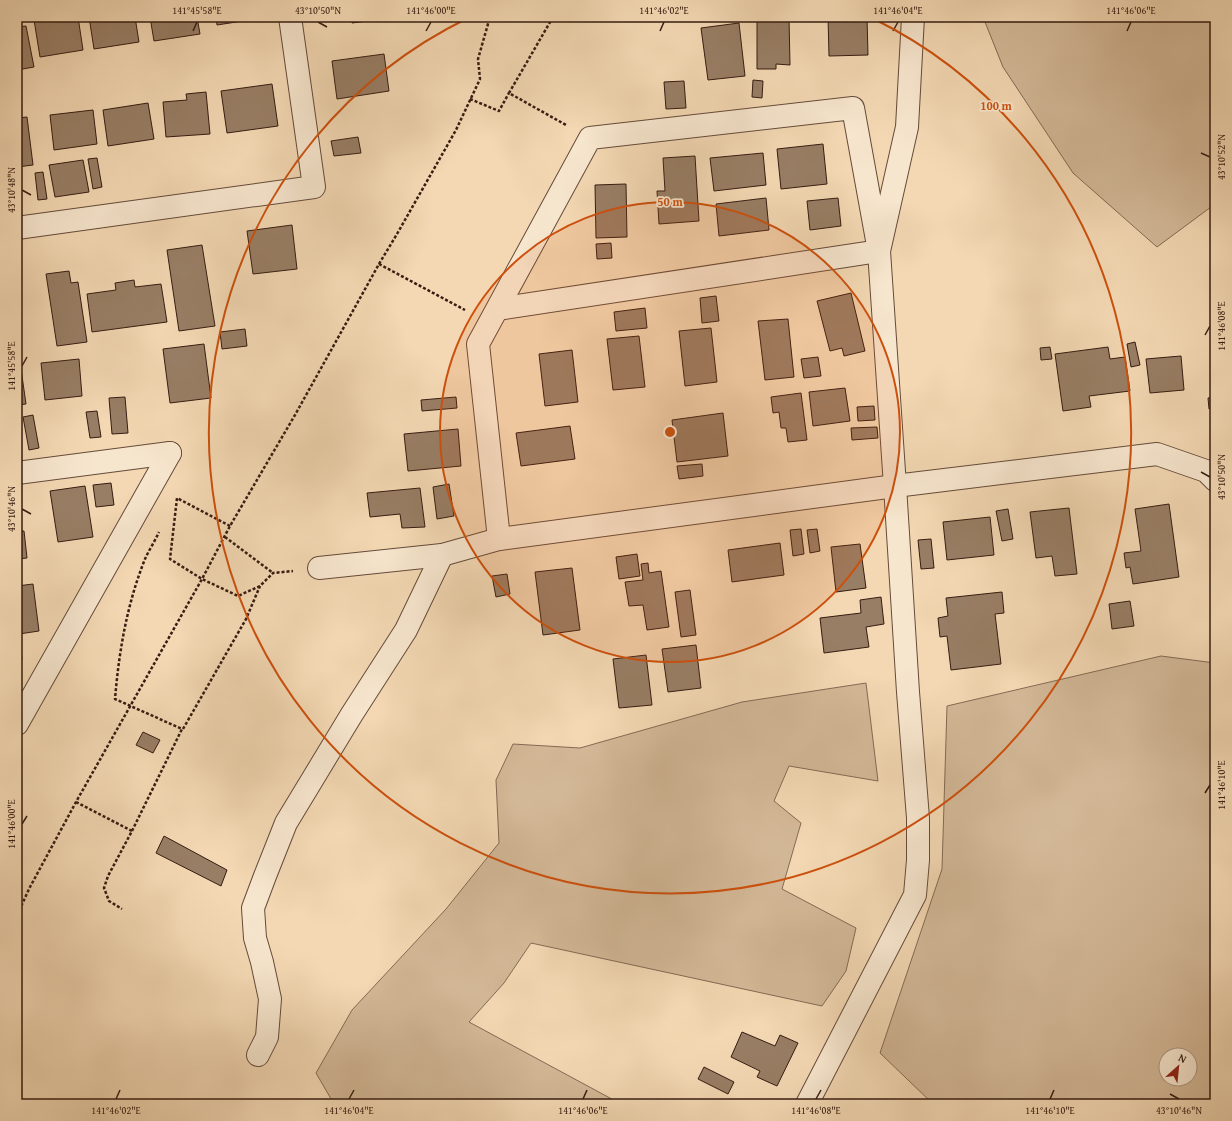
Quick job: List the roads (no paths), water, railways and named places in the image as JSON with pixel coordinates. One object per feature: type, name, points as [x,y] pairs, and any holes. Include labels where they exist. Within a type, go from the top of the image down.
[{"type":"street","points":[[17,228],[314,186],[290,17]]},
{"type":"street","points":[[879,251],[906,128],[913,17]]},
{"type":"street","points":[[498,539],[478,344],[590,138],[853,108],[879,251],[908,692],[918,818],[918,860],[915,895],[807,1104]]},
{"type":"street","points":[[494,316],[879,251]]},
{"type":"street","points":[[17,472],[170,453],[25,695],[17,724]]},
{"type":"street","points":[[319,568],[442,555],[498,539],[895,486],[1157,454],[1206,471],[1215,480]]},
{"type":"street","points":[[258,1055],[268,1037],[270,999],[256,938],[253,908],[286,823],[352,714],[406,630],[442,555]]}]
